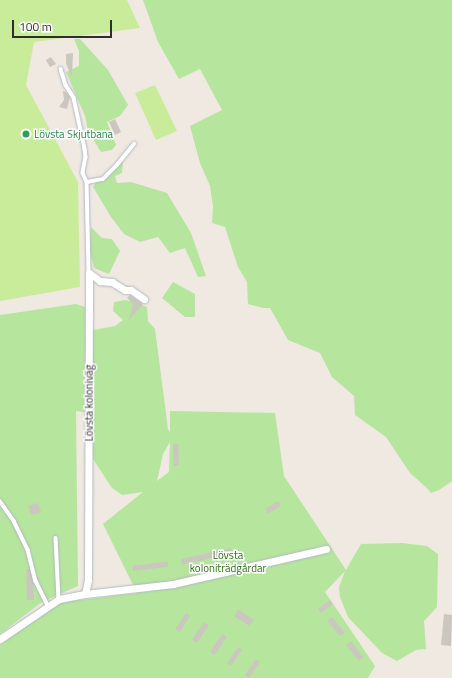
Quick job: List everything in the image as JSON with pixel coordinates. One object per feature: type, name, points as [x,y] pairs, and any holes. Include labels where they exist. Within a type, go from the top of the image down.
[{"type":"street","points":[[89,273],[100,281],[112,282],[124,290],[131,290],[144,299]]},
{"type":"street","name":"Lövsta koloniväg","points":[[85,594],[88,587],[86,562],[86,491],[89,273]]},
{"type":"street","points":[[0,639],[59,599],[85,594],[173,584],[326,549]]},
{"type":"lane","points":[[61,69],[66,85],[74,98],[78,112],[77,117],[86,149],[83,173],[87,182],[89,273]]},
{"type":"lane","points":[[87,182],[103,179],[134,144]]},
{"type":"lane","points":[[0,501],[14,520],[28,550],[36,581],[48,606]]},
{"type":"lane","points":[[56,538],[59,599]]},
{"type":"green space","name":"Lövsta Skjutbana","points":[[0,0],[127,0],[140,28],[34,42],[26,85],[78,182],[80,287],[0,301]]},
{"type":"green space","points":[[143,0],[452,0],[452,481],[439,490],[431,493],[410,473],[386,437],[355,415],[354,396],[332,377],[320,353],[288,340],[270,308],[263,308],[248,304],[247,282],[238,267],[225,227],[212,223],[213,206],[210,186],[200,163],[190,126],[222,110],[200,69],[179,79],[158,42]]},
{"type":"green space","points":[[74,39],[80,39],[108,70],[128,105],[120,116],[107,122],[116,145],[112,150],[101,152],[88,131],[85,116],[66,72],[79,66],[79,51]]},
{"type":"green space","points":[[155,85],[177,131],[156,140],[135,93]]},
{"type":"green space","points":[[123,161],[122,173],[115,176],[117,183],[131,182],[167,193],[191,233],[206,276],[198,277],[185,248],[170,253],[158,237],[140,242],[124,234],[111,217],[93,187],[99,178],[111,175],[115,165]]},
{"type":"green space","points":[[91,227],[102,238],[112,239],[120,251],[109,274],[94,268],[90,252]]},
{"type":"green space","points":[[173,282],[195,294],[195,317],[185,317],[162,298]]},
{"type":"green space","name":"Lövsta koloniträdgårdar","points":[[126,300],[147,307],[148,321],[155,329],[168,429],[170,432],[170,411],[275,413],[284,476],[346,570],[361,544],[402,543],[427,546],[438,554],[437,607],[424,621],[426,649],[416,650],[397,661],[382,653],[348,617],[340,597],[339,587],[345,571],[325,592],[375,666],[368,678],[0,678],[0,645],[43,613],[63,602],[137,593],[103,524],[143,492],[122,495],[112,488],[93,459],[90,355],[85,349],[84,412],[76,411],[78,586],[42,602],[0,634],[0,315],[76,304],[85,307],[85,338],[94,330],[115,326],[123,320],[113,311],[114,302]],"holes":[[[170,442],[169,472],[157,481],[163,454]]]},
{"type":"building","points":[[73,53],[71,76],[66,63],[66,54]]},
{"type":"building","points":[[51,57],[56,64],[50,67],[46,60]]},
{"type":"building","points":[[63,91],[70,97],[67,109],[59,107],[64,100]]},
{"type":"building","points":[[115,119],[121,132],[115,135],[109,122]]},
{"type":"building","points":[[130,295],[143,304],[129,320],[133,304],[127,298]]},
{"type":"building","points":[[173,444],[178,444],[179,465],[174,466]]},
{"type":"building","points":[[278,501],[281,506],[268,514],[265,509]]},
{"type":"building","points":[[38,503],[41,512],[31,515],[28,506]]},
{"type":"building","points":[[231,548],[232,553],[182,565],[181,559]]},
{"type":"building","points":[[168,562],[168,567],[133,571],[133,566]]},
{"type":"building","points":[[26,569],[30,569],[33,581],[34,600],[27,600]]},
{"type":"building","points":[[330,600],[333,604],[321,613],[318,609]]},
{"type":"building","points":[[238,609],[254,620],[249,626],[234,616]]},
{"type":"building","points":[[186,613],[190,616],[180,632],[175,629]]},
{"type":"building","points":[[444,614],[452,615],[451,646],[441,645]]},
{"type":"building","points":[[332,617],[345,633],[340,636],[327,621]]},
{"type":"building","points":[[204,622],[209,625],[197,643],[192,640]]},
{"type":"building","points":[[222,634],[227,637],[215,655],[210,652]]},
{"type":"building","points":[[351,641],[363,657],[359,661],[346,645]]},
{"type":"building","points":[[238,647],[242,650],[231,666],[227,663]]},
{"type":"building","points":[[256,659],[260,662],[249,678],[245,675]]},
{"type":"place","name":"Lövsta Skjutbana","points":[[26,134]]}]
